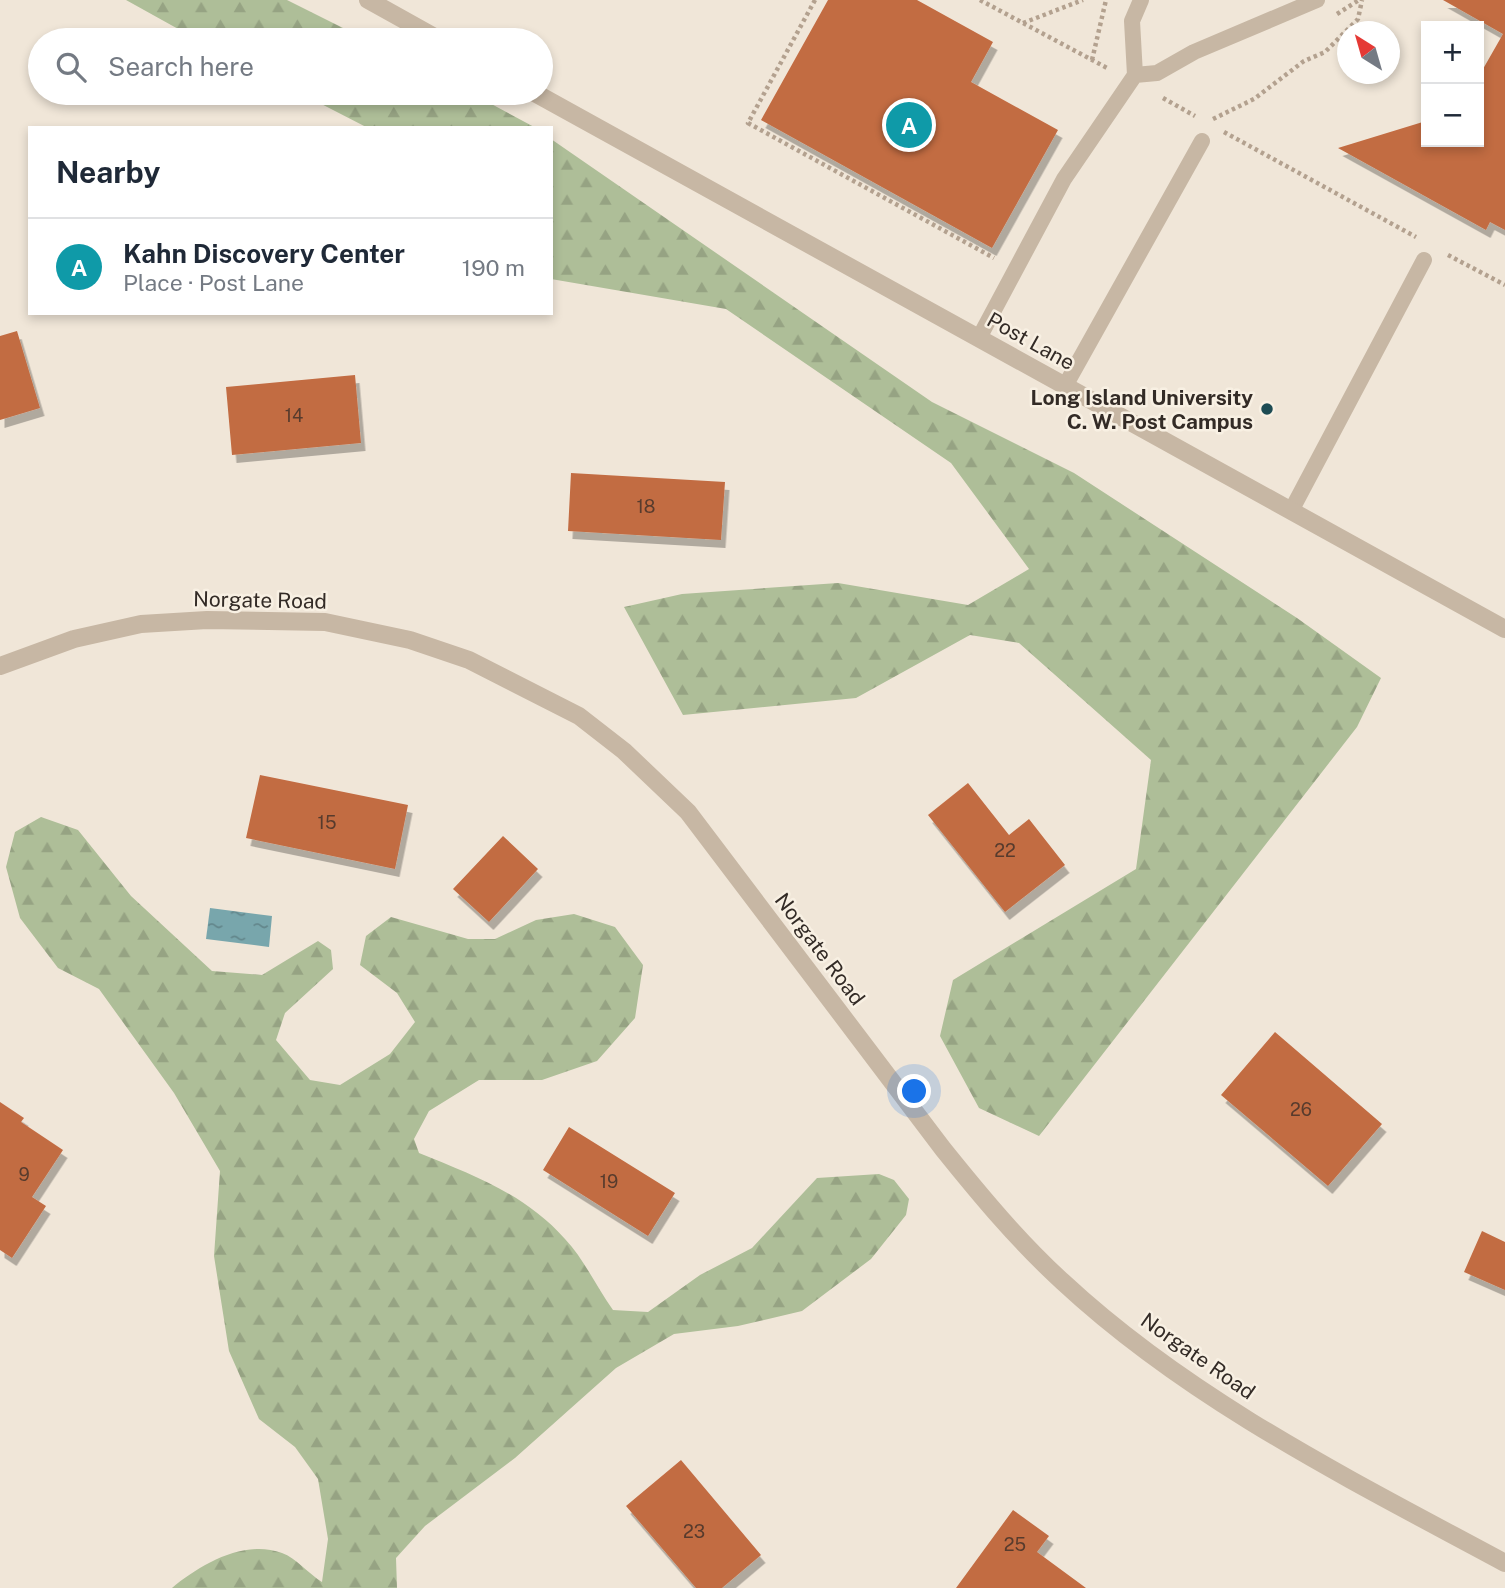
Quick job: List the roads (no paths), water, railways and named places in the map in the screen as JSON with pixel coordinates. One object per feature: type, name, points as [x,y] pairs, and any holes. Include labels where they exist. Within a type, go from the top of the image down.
[{"type":"street","points":[[368,0],[418,28]]},
{"type":"street","name":"Post Lane","points":[[553,103],[1505,629]]},
{"type":"street","name":"Norgate Road","points":[[0,666],[74,639],[141,624],[207,620],[325,622],[410,640],[469,660],[579,716],[624,751],[688,812],[943,1149],[986,1202],[1063,1283],[1153,1356],[1268,1432],[1505,1563]]},
{"type":"lane","points":[[979,338],[1064,179],[1133,78],[1132,22],[1140,0]]},
{"type":"lane","points":[[1133,78],[1157,73],[1194,52],[1317,0]]},
{"type":"lane","points":[[1065,386],[1202,141]]},
{"type":"lane","points":[[1291,511],[1424,260]]},
{"type":"water","points":[[210,908],[272,916],[269,947],[206,939]]},
{"type":"place","name":"Kahn Discovery Center","points":[[909,125]]},
{"type":"place","name":"Long Island University C. W. Post Campus","points":[[1267,409]]}]
